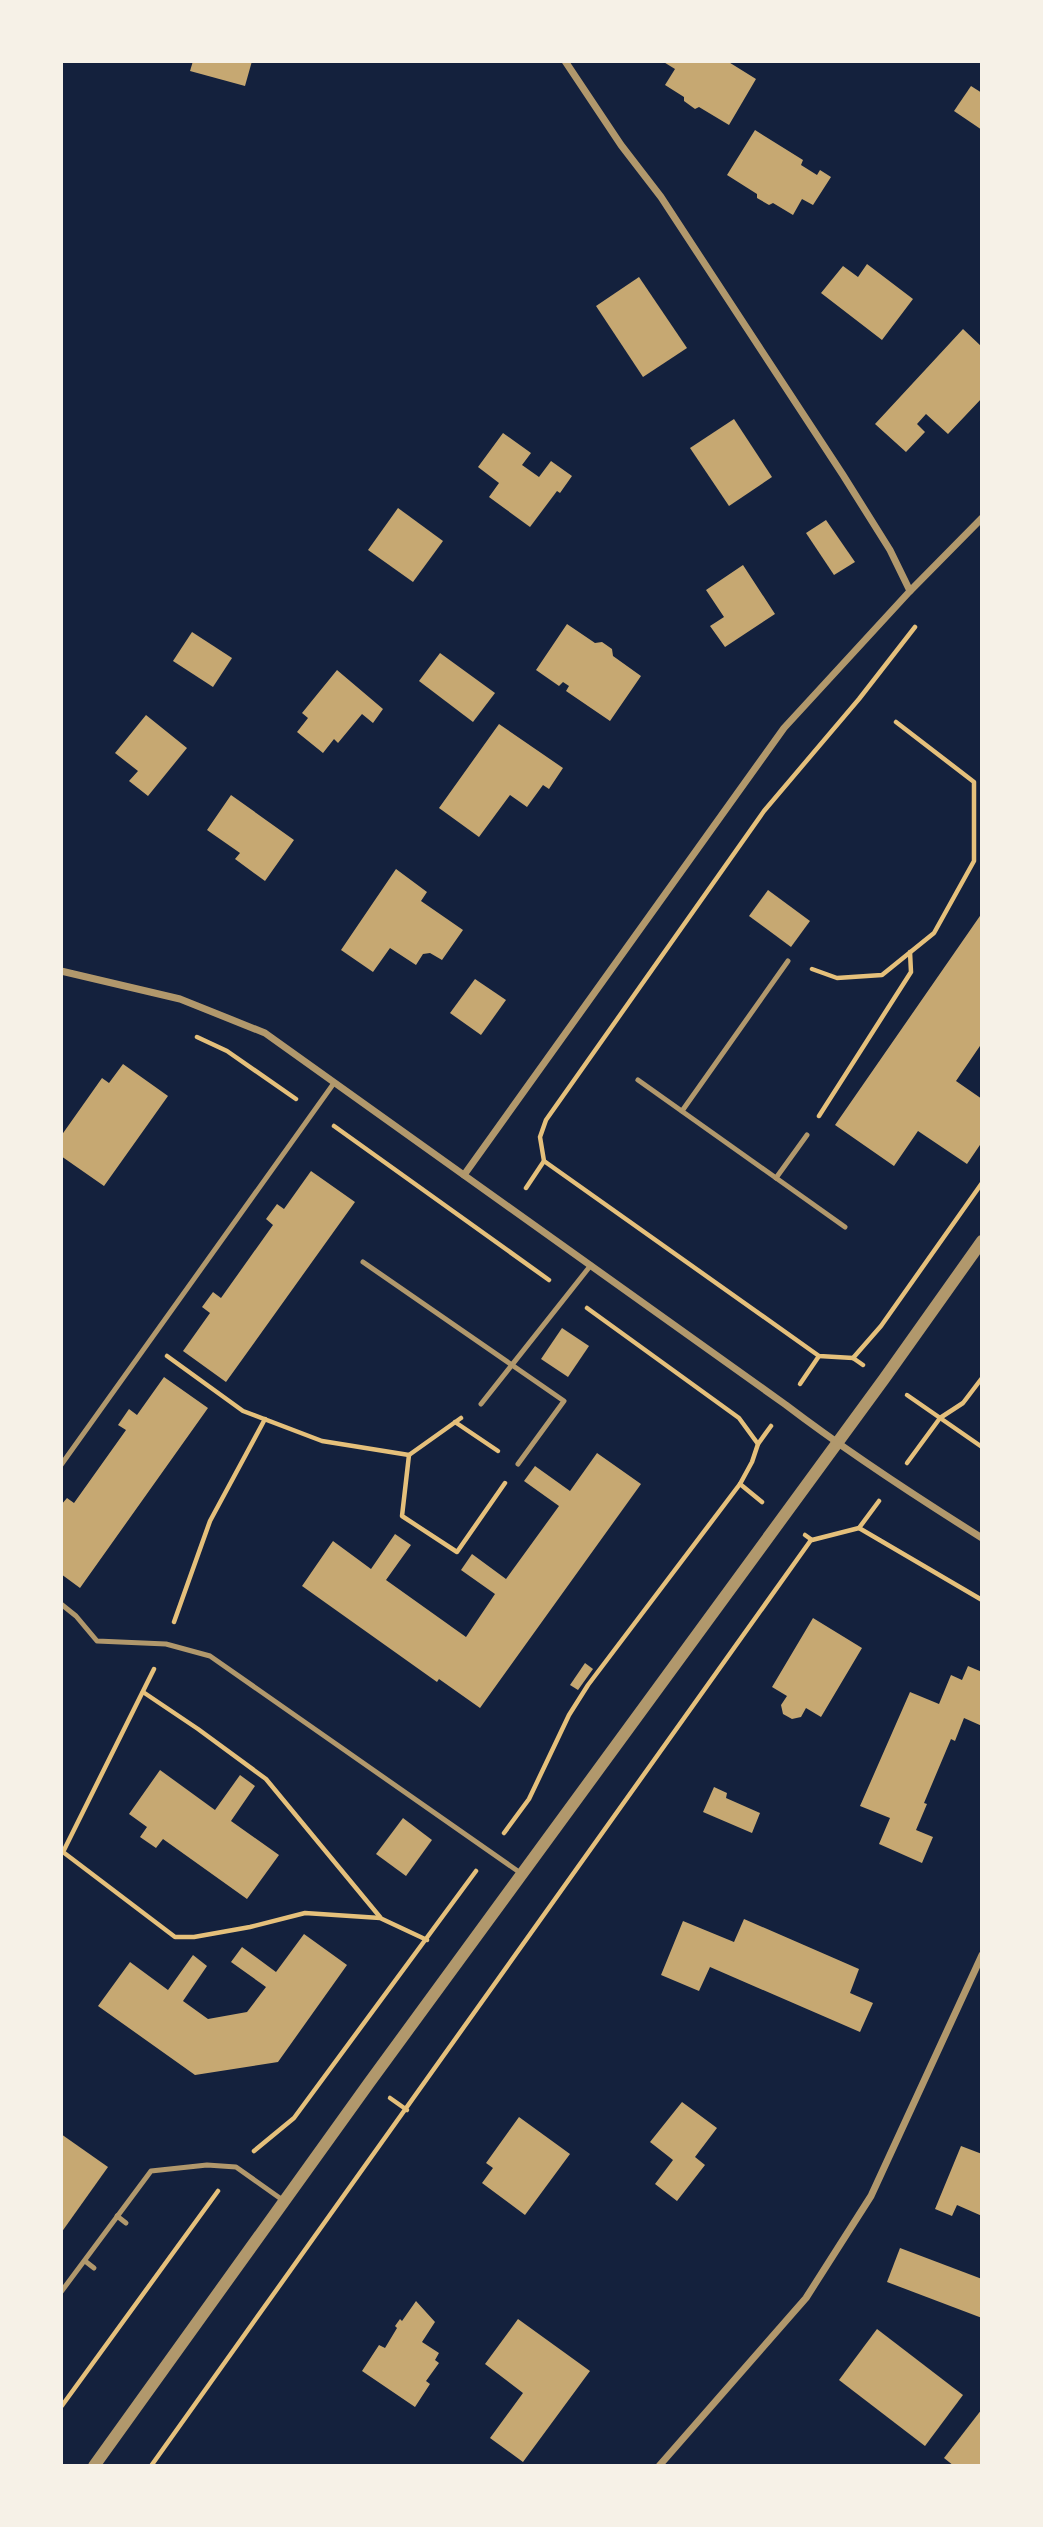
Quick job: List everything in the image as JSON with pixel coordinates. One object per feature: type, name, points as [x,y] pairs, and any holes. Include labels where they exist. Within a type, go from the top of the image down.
[{"type":"street","points":[[565,61],[621,145],[661,197],[829,453],[890,550],[910,591]]},
{"type":"street","points":[[464,1175],[784,728],[910,591],[982,518]]},
{"type":"street","points":[[61,971],[180,999],[265,1033],[836,1443],[982,1538]]},
{"type":"street","points":[[94,2466],[982,1241]]},
{"type":"street","points":[[659,2466],[806,2298],[871,2196],[982,1955]]},
{"type":"lane","points":[[682,1111],[788,961]]},
{"type":"lane","points":[[638,1080],[845,1227]]},
{"type":"lane","points":[[61,1465],[334,1083]]},
{"type":"lane","points":[[776,1178],[807,1135]]},
{"type":"lane","points":[[363,1262],[564,1401],[518,1464]]},
{"type":"lane","points":[[481,1404],[590,1265]]},
{"type":"lane","points":[[61,1604],[76,1616],[97,1641],[166,1644],[210,1656],[522,1874]]},
{"type":"lane","points":[[61,2292],[151,2171],[208,2165],[236,2167],[284,2201]]},
{"type":"lane","points":[[117,2216],[126,2222]]},
{"type":"lane","points":[[85,2261],[94,2268]]},
{"type":"path","points":[[491,1237],[544,1161],[540,1137],[546,1120],[764,811],[859,699],[918,624]]},
{"type":"path","points":[[788,961],[837,978],[882,975],[934,933],[974,861],[974,782],[896,722]]},
{"type":"path","points":[[807,1135],[911,972],[910,952]]},
{"type":"path","points":[[61,2407],[236,2167],[294,2118],[491,1852],[529,1799],[569,1715],[740,1484],[758,1444],[739,1418],[491,1237],[227,1051],[195,1036]]},
{"type":"path","points":[[544,1161],[819,1356],[853,1358],[982,1447]]},
{"type":"path","points":[[853,1358],[881,1326],[982,1182]]},
{"type":"path","points":[[149,1343],[243,1411],[323,1441],[409,1455],[481,1404]]},
{"type":"path","points":[[151,2466],[812,1540],[859,1528],[940,1418],[963,1403],[982,1378]]},
{"type":"path","points":[[265,1419],[210,1521],[166,1644],[63,1852],[175,1937],[194,1937],[250,1927],[304,1913],[380,1918],[427,1940]]},
{"type":"path","points":[[409,1455],[402,1516],[457,1552],[518,1464],[455,1422]]},
{"type":"path","points":[[740,1484],[812,1540]]},
{"type":"path","points":[[859,1528],[982,1600]]},
{"type":"path","points":[[143,1692],[198,1728],[266,1779],[380,1918]]},
{"type":"building","points":[[193,61],[252,61],[245,86],[190,71]]},
{"type":"building","points":[[662,61],[727,61],[756,79],[729,125],[699,107],[695,109],[684,101],[684,97],[665,85],[675,69]]},
{"type":"building","points":[[971,86],[982,93],[982,130],[954,111]]},
{"type":"building","points":[[755,130],[803,160],[801,165],[817,175],[820,170],[831,177],[813,205],[802,199],[793,215],[773,203],[769,205],[757,198],[757,194],[727,175]]},
{"type":"building","points":[[867,264],[913,299],[882,340],[821,293],[843,266],[858,277]]},
{"type":"building","points":[[639,277],[687,348],[643,377],[596,306]]},
{"type":"building","points":[[963,329],[982,347],[982,398],[948,434],[926,414],[917,424],[925,432],[906,452],[875,424]]},
{"type":"building","points":[[734,419],[772,477],[729,506],[690,448]]},
{"type":"building","points":[[503,433],[531,453],[522,465],[539,477],[551,461],[572,476],[530,527],[489,497],[499,483],[478,467]]},
{"type":"building","points":[[398,508],[443,541],[413,582],[368,550]]},
{"type":"building","points":[[826,520],[855,562],[834,575],[806,533]]},
{"type":"building","points":[[743,565],[775,614],[725,647],[710,626],[724,617],[706,590]]},
{"type":"building","points":[[567,624],[595,643],[602,642],[612,649],[613,656],[641,676],[610,721],[566,691],[569,686],[563,682],[559,686],[536,670]]},
{"type":"building","points":[[192,632],[232,658],[213,687],[173,661]]},
{"type":"building","points":[[440,653],[495,693],[473,722],[419,681]]},
{"type":"building","points":[[337,670],[383,709],[373,723],[362,714],[338,743],[334,739],[323,753],[297,732],[308,718],[302,713]]},
{"type":"building","points":[[146,715],[187,748],[148,796],[129,781],[138,771],[115,753]]},
{"type":"building","points":[[499,724],[563,768],[549,789],[543,785],[527,807],[510,795],[479,837],[439,808]]},
{"type":"building","points":[[231,795],[294,840],[265,881],[235,859],[240,853],[207,830]]},
{"type":"building","points":[[396,869],[427,892],[421,901],[463,930],[442,960],[430,953],[423,954],[416,965],[390,948],[373,972],[341,950]]},
{"type":"building","points":[[768,890],[810,921],[791,947],[749,916]]},
{"type":"building","points":[[982,913],[982,1043],[956,1081],[982,1099],[982,1142],[967,1164],[918,1131],[894,1166],[835,1125]]},
{"type":"building","points":[[475,979],[506,1000],[481,1035],[450,1013]]},
{"type":"building","points":[[123,1064],[168,1096],[104,1186],[61,1156],[61,1136],[102,1078],[109,1083]]},
{"type":"building","points":[[311,1171],[355,1202],[226,1382],[183,1351],[210,1313],[202,1307],[213,1292],[221,1298],[273,1225],[266,1219],[277,1204],[284,1209]]},
{"type":"building","points":[[562,1328],[589,1346],[568,1377],[541,1359]]},
{"type":"building","points":[[164,1377],[208,1408],[80,1588],[61,1574],[61,1505],[67,1498],[74,1503],[126,1430],[118,1425],[129,1409],[137,1415]]},
{"type":"building","points":[[597,1453],[641,1484],[480,1708],[439,1679],[437,1682],[302,1586],[333,1541],[371,1569],[395,1534],[411,1545],[386,1580],[466,1637],[495,1594],[461,1570],[472,1554],[506,1579],[559,1506],[524,1481],[535,1466],[570,1491]]},
{"type":"building","points":[[813,1618],[862,1648],[821,1717],[806,1708],[801,1717],[792,1719],[783,1714],[781,1705],[787,1696],[772,1687]]},
{"type":"building","points":[[585,1663],[593,1669],[578,1690],[570,1685]]},
{"type":"building","points":[[968,1666],[982,1672],[982,1726],[964,1718],[955,1741],[951,1739],[924,1803],[927,1804],[916,1830],[933,1837],[922,1863],[879,1844],[890,1818],[860,1806],[910,1692],[939,1704],[951,1675],[962,1680]]},
{"type":"building","points":[[160,1770],[215,1810],[240,1775],[255,1786],[231,1821],[279,1855],[247,1899],[163,1839],[156,1848],[140,1837],[147,1827],[129,1814]]},
{"type":"building","points":[[714,1787],[727,1793],[726,1798],[760,1813],[752,1833],[703,1812]]},
{"type":"building","points":[[403,1818],[432,1840],[406,1876],[376,1854]]},
{"type":"building","points":[[744,1919],[859,1969],[850,1993],[873,2003],[860,2032],[710,1967],[699,1991],[661,1975],[683,1921],[734,1942]]},
{"type":"building","points":[[304,1934],[347,1965],[278,2062],[195,2075],[98,2006],[130,1962],[168,1990],[193,1955],[207,1966],[183,2001],[208,2019],[247,2012],[266,1987],[231,1962],[242,1947],[276,1972]]},
{"type":"building","points":[[682,2102],[717,2128],[695,2157],[705,2165],[677,2201],[655,2184],[673,2160],[650,2142]]},
{"type":"building","points":[[519,2117],[570,2154],[525,2215],[482,2183],[493,2168],[486,2163]]},
{"type":"building","points":[[61,2134],[108,2167],[61,2233]]},
{"type":"building","points":[[961,2146],[982,2154],[982,2216],[957,2205],[952,2216],[935,2209]]},
{"type":"building","points":[[900,2248],[982,2279],[982,2318],[887,2282]]},
{"type":"building","points":[[416,2301],[435,2322],[422,2342],[439,2353],[435,2360],[439,2363],[426,2381],[430,2384],[415,2407],[362,2371],[379,2345],[385,2348],[397,2328],[395,2326],[400,2319],[402,2321]]},
{"type":"building","points":[[518,2319],[590,2371],[523,2462],[490,2438],[523,2393],[485,2364]]},
{"type":"building","points":[[877,2329],[963,2395],[925,2446],[839,2380]]},
{"type":"building","points":[[982,2409],[982,2466],[954,2466],[944,2458]]}]
